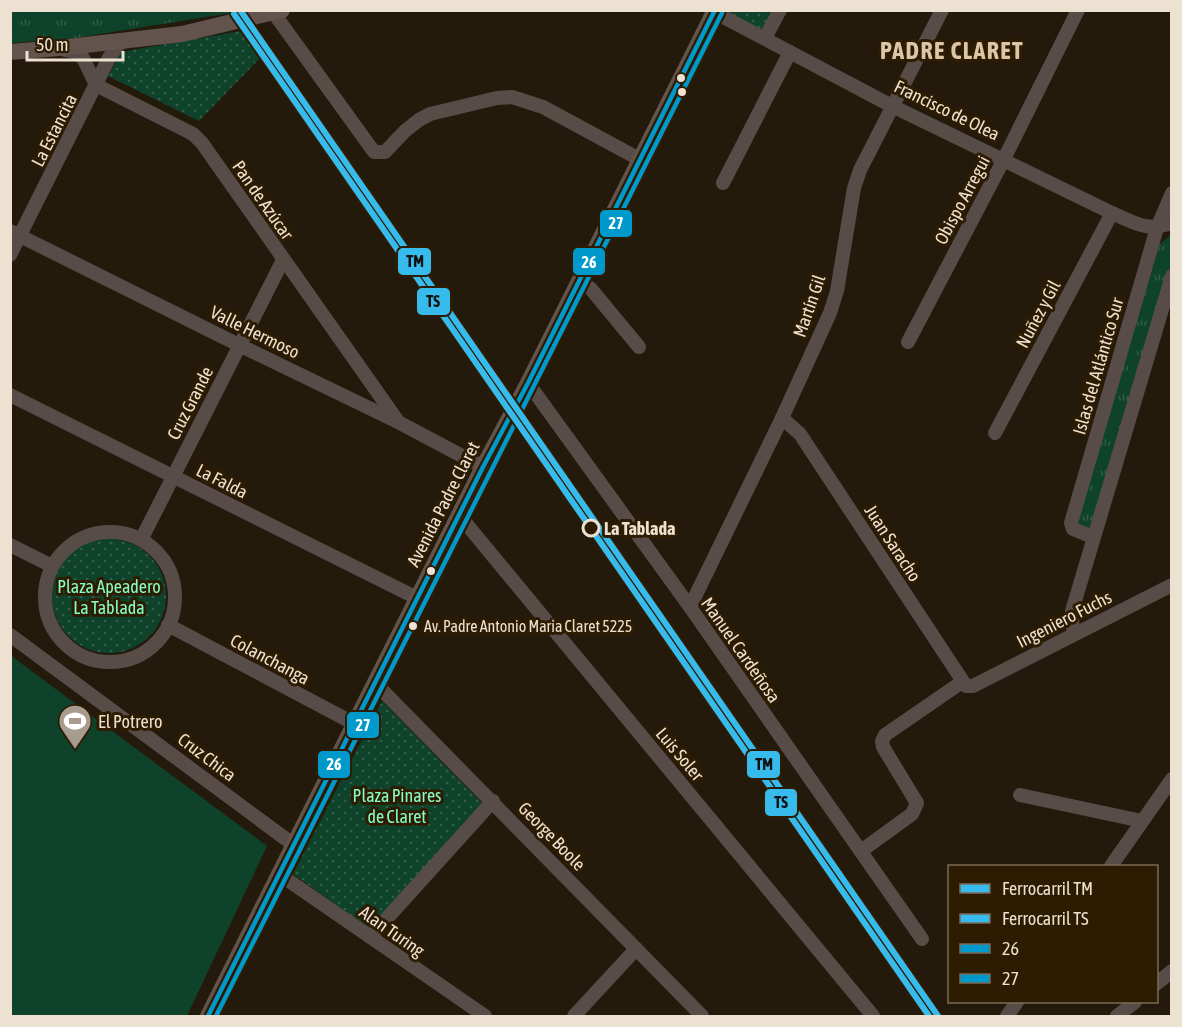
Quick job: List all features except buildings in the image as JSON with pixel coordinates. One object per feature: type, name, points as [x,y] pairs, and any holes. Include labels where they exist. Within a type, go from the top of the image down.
[{"type":"main road","points":[[10,52],[182,34],[276,11]]},
{"type":"main road","name":"Avenida Padre Claret","points":[[208,1017],[417,598],[641,160],[713,11]]},
{"type":"street","points":[[765,38],[780,10]]},
{"type":"street","name":"Martín Gil","points":[[690,607],[782,418],[830,313],[837,291],[854,188],[860,170],[942,10]]},
{"type":"street","name":"Obispo Arregui","points":[[908,342],[1004,159],[1078,10]]},
{"type":"street","points":[[276,11],[370,148],[379,153],[389,149],[405,131],[430,114],[496,98],[512,97],[543,107],[641,160]]},
{"type":"street","name":"Francisco de Olea","points":[[713,11],[892,106],[1112,213],[1147,228],[1157,228]]},
{"type":"street","name":"La Estancita","points":[[10,255],[16,233],[113,51],[122,42]]},
{"type":"street","points":[[59,48],[74,52],[83,58],[96,85]]},
{"type":"street","points":[[723,183],[790,52]]},
{"type":"street","name":"Pan de Azúcar","points":[[96,85],[193,134],[202,143],[398,422]]},
{"type":"street","name":"Islas del Atlántico Sur","points":[[1093,537],[1073,529],[1071,523],[1157,228],[1171,194]]},
{"type":"street","name":"Nuñez y Gil","points":[[995,433],[1112,213]]},
{"type":"street","points":[[1157,228],[1172,223]]},
{"type":"street","name":"Valle Hermoso","points":[[16,233],[398,422],[483,468]]},
{"type":"street","name":"Cruz Grande","points":[[141,540],[283,260]]},
{"type":"street","points":[[1074,634],[1072,611],[1172,276]]},
{"type":"street","points":[[580,281],[591,289],[639,347]]},
{"type":"street","name":"Manuel Cardeñosa","points":[[528,383],[690,607],[922,939]]},
{"type":"street","name":"La Falda","points":[[10,395],[417,598]]},
{"type":"street","name":"Juan Saracho","points":[[782,418],[800,434],[967,684]]},
{"type":"street","name":"Luis Soler","points":[[459,515],[873,1017]]},
{"type":"street","points":[[120,532],[141,540],[157,552],[172,577],[175,597],[168,625],[149,649],[130,658],[110,662],[80,654],[63,642],[51,626],[47,616],[45,585],[52,566],[66,548],[75,541],[97,533],[120,532]]},
{"type":"street","points":[[10,544],[52,566]]},
{"type":"street","name":"Ingeniero Fuchs","points":[[861,851],[912,814],[916,808],[917,802],[882,747],[885,735],[967,684],[1172,585]]},
{"type":"street","name":"Colanchanga","points":[[168,625],[355,724]]},
{"type":"street","name":"Cruz Chica","points":[[10,635],[294,845]]},
{"type":"street","points":[[69,677],[80,654]]},
{"type":"street","name":"George Boole","points":[[375,682],[702,1017]]},
{"type":"street","points":[[1112,865],[1172,779]]},
{"type":"street","points":[[1020,795],[1142,821]]},
{"type":"street","points":[[370,937],[493,801]]},
{"type":"street","name":"Alan Turing","points":[[279,874],[484,1017]]},
{"type":"street","points":[[574,1017],[636,949]]},
{"type":"street","points":[[1158,982],[1172,971]]},
{"type":"street","points":[[1007,1017],[1016,1003]]},
{"type":"street","points":[[1117,1017],[1134,1003]]},
{"type":"green space","points":[[229,10],[231,13],[75,38],[11,43],[11,11]]},
{"type":"green space","points":[[729,11],[773,11],[762,32],[727,14]]},
{"type":"green space","points":[[241,31],[260,58],[199,121],[108,76],[121,52]]},
{"type":"green space","points":[[1171,235],[1171,267],[1091,531],[1074,526],[1160,244]]},
{"type":"green space","name":"Plaza Apeadero La Tablada","points":[[109,539],[131,543],[150,555],[162,574],[166,596],[162,618],[150,637],[131,649],[109,653],[87,649],[68,637],[56,618],[52,596],[56,574],[68,555],[87,543]]},
{"type":"green space","name":"El Potrero","points":[[10,655],[267,846],[187,1016],[11,1016]]},
{"type":"green space","name":"Plaza Pinares de Claret","points":[[382,701],[482,803],[370,929],[293,874]]},
{"type":"rail line","name":"TM","points":[[240,10],[938,1016]]},
{"type":"rail line","name":"TS","points":[[234,14],[929,1016]]},
{"type":"transit line","name":"26","points":[[208,1016],[715,10]]},
{"type":"transit line","name":"27","points":[[216,1016],[722,13]]},
{"type":"place","name":"La Tablada","points":[[591,528]]},
{"type":"place","name":"Av. Padre Antonio Maria Claret 5225","points":[[413,626]]},
{"type":"place","name":"El Potrero","points":[[75,750]]},
{"type":"district","name":"PADRE CLARET","points":[[952,50]]}]
